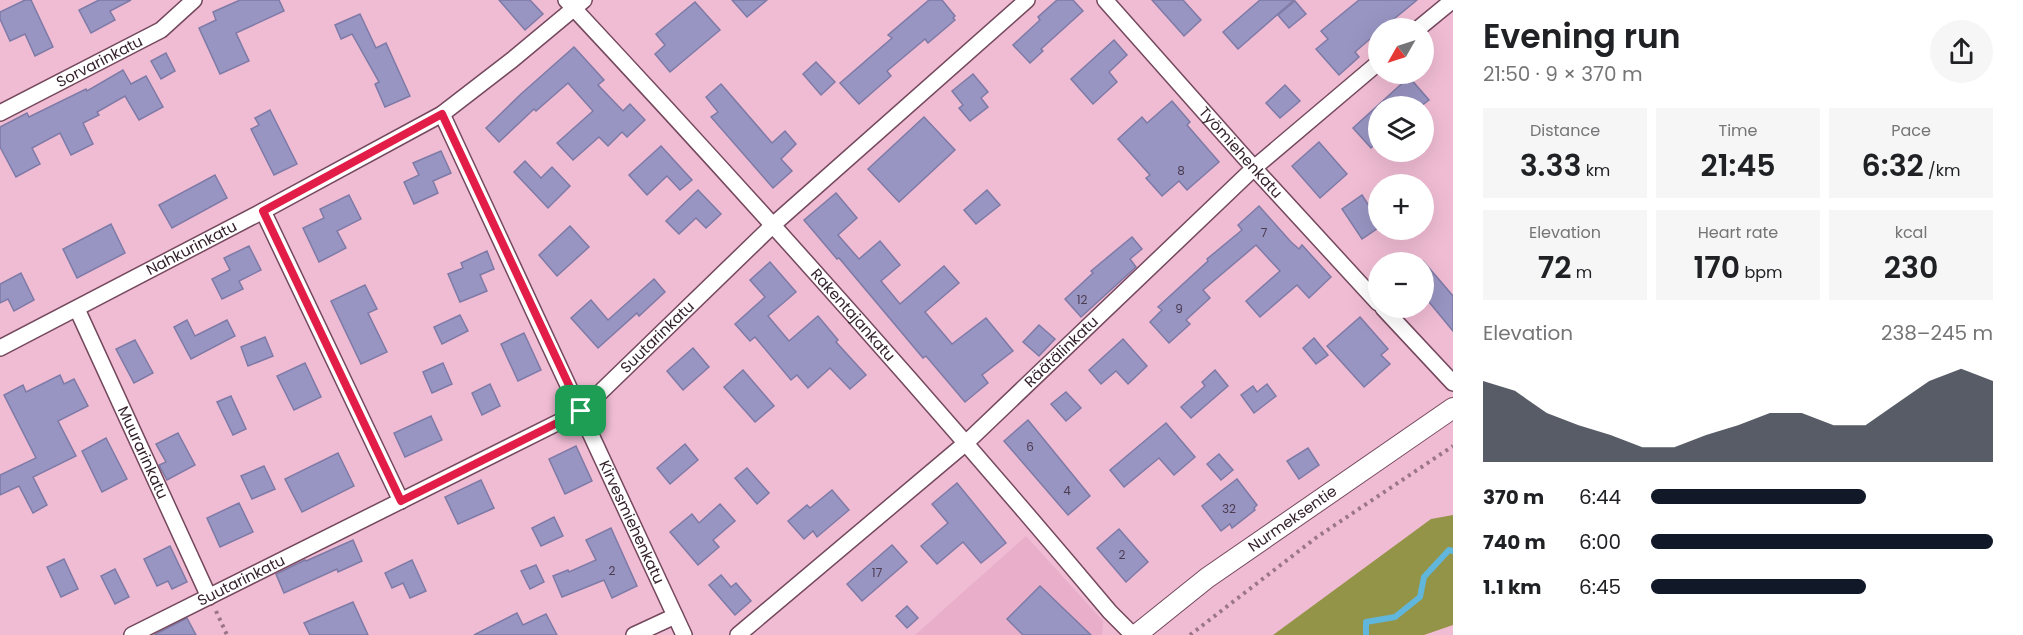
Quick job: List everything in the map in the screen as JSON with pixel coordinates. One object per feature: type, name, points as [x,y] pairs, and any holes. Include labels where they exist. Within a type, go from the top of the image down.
[{"type":"street","name":"Sorvarinkatu","points":[[0,113],[161,30],[194,0]]},
{"type":"street","name":"Suutarinkatu","points":[[132,635],[581,411],[774,224],[1027,0]]},
{"type":"street","name":"Työmiehenkatu","points":[[1105,0],[1368,292]]},
{"type":"street","points":[[1431,18],[1453,0]]},
{"type":"street","name":"Rakentajankatu","points":[[575,3],[967,442],[1110,612],[1134,635]]},
{"type":"street","name":"Nahkurinkatu","points":[[0,348],[263,211],[442,114],[575,3]]},
{"type":"street","name":"Räätälinkatu","points":[[738,635],[967,442],[1254,168],[1368,71]]},
{"type":"street","name":"Kirvesmiehenkatu","points":[[442,114],[684,635]]},
{"type":"street","points":[[263,211],[401,501]]},
{"type":"street","name":"Muurarinkatu","points":[[77,309],[208,597]]},
{"type":"street","points":[[1392,318],[1453,383]]},
{"type":"street","name":"Nurmeksentie","points":[[1134,635],[1216,571],[1453,408]]},
{"type":"street","points":[[634,635],[675,616]]},
{"type":"path","points":[[1190,635],[1317,537],[1453,446]]},
{"type":"path","points":[[208,597],[227,635]]},
{"type":"shaded area","points":[[1453,515],[1453,625],[1424,635],[1273,635],[1431,519]]},
{"type":"shaded area","points":[[1026,536],[1103,621],[1102,635],[915,635]]},
{"type":"building","points":[[25,0],[31,0],[53,47],[35,56],[25,34],[10,41],[0,19],[0,12]]},
{"type":"building","points":[[99,0],[131,0],[110,11],[115,20],[91,33],[79,10]]},
{"type":"building","points":[[240,0],[279,0],[284,11],[236,33],[249,61],[220,74],[199,28],[216,20],[213,12]]},
{"type":"building","points":[[499,0],[530,0],[543,14],[525,30]]},
{"type":"building","points":[[732,0],[767,0],[747,17]]},
{"type":"building","points":[[929,0],[942,0],[955,16],[953,18],[955,20],[928,43],[925,39],[887,71],[891,76],[859,104],[840,83],[892,38],[888,35]]},
{"type":"building","points":[[1057,0],[1073,0],[1083,11],[1041,49],[1043,51],[1030,63],[1013,45],[1040,20],[1038,17]]},
{"type":"building","points":[[1152,0],[1183,0],[1201,20],[1184,36]]},
{"type":"building","points":[[1260,0],[1294,0],[1238,49],[1223,32]]},
{"type":"building","points":[[1359,0],[1417,0],[1395,18],[1368,18],[1368,41],[1355,52],[1359,57],[1339,75],[1316,49],[1328,39],[1321,31]]},
{"type":"building","points":[[1295,1],[1306,14],[1289,28],[1278,15]]},
{"type":"building","points":[[695,2],[720,30],[670,72],[655,54],[665,45],[656,34]]},
{"type":"building","points":[[360,14],[376,48],[386,43],[410,96],[385,107],[375,84],[379,82],[352,34],[341,39],[335,25]]},
{"type":"building","points":[[1114,40],[1127,55],[1109,72],[1117,82],[1093,104],[1071,79]]},
{"type":"building","points":[[574,47],[604,80],[598,85],[623,111],[630,104],[645,120],[627,137],[622,132],[608,146],[599,137],[573,160],[557,143],[593,111],[568,83],[536,111],[534,109],[499,142],[486,128]]},
{"type":"building","points":[[166,53],[175,71],[161,79],[151,61]]},
{"type":"building","points":[[816,62],[835,82],[821,95],[803,74]]},
{"type":"building","points":[[123,70],[131,84],[146,76],[163,107],[139,120],[125,96],[97,112],[99,115],[83,123],[93,144],[71,155],[60,133],[32,148],[40,164],[16,177],[0,147],[0,127],[27,113],[29,117],[86,89],[87,91]]},
{"type":"building","points":[[973,74],[988,92],[981,98],[988,107],[970,121],[959,108],[963,105],[952,91]]},
{"type":"building","points":[[721,84],[772,143],[785,131],[796,144],[781,159],[792,171],[773,188],[711,117],[718,112],[706,97]]},
{"type":"building","points":[[1401,84],[1415,84],[1426,96],[1388,96]]},
{"type":"building","points":[[1285,85],[1300,101],[1280,118],[1266,103]]},
{"type":"building","points":[[1172,101],[1190,122],[1187,125],[1219,162],[1187,190],[1179,181],[1162,196],[1146,178],[1150,175],[1118,139],[1142,117],[1147,123]]},
{"type":"building","points":[[270,110],[297,164],[274,175],[251,129],[259,125],[255,118]]},
{"type":"building","points":[[1368,114],[1368,145],[1353,128]]},
{"type":"building","points":[[924,117],[955,150],[899,202],[868,169]]},
{"type":"building","points":[[1319,142],[1347,174],[1320,198],[1292,166]]},
{"type":"building","points":[[661,146],[692,180],[680,190],[667,176],[647,195],[629,175]]},
{"type":"building","points":[[441,151],[451,173],[433,181],[438,193],[414,204],[404,182],[419,175],[413,163]]},
{"type":"building","points":[[525,161],[541,178],[552,167],[570,186],[548,208],[514,172]]},
{"type":"building","points":[[215,175],[227,198],[172,228],[159,205]]},
{"type":"building","points":[[698,190],[721,214],[706,228],[696,218],[679,234],[666,221]]},
{"type":"building","points":[[987,190],[1000,205],[976,224],[964,210]]},
{"type":"building","points":[[836,193],[857,218],[838,235],[859,259],[880,241],[900,265],[881,281],[900,304],[944,266],[959,283],[925,312],[952,344],[986,318],[1013,351],[982,375],[988,383],[965,402],[926,356],[923,358],[804,220]]},
{"type":"building","points":[[349,195],[361,219],[337,231],[346,248],[319,262],[303,228],[324,218],[320,209]]},
{"type":"building","points":[[1362,195],[1368,204],[1368,235],[1362,239],[1342,209]]},
{"type":"building","points":[[1259,206],[1291,242],[1299,249],[1302,245],[1331,277],[1309,298],[1297,285],[1260,317],[1246,301],[1280,271],[1256,245],[1203,290],[1210,298],[1186,320],[1190,324],[1169,343],[1150,322],[1162,310],[1158,307],[1208,261],[1207,259],[1242,230],[1238,225]]},
{"type":"building","points":[[111,224],[125,253],[77,278],[63,249]]},
{"type":"building","points":[[570,226],[589,247],[557,276],[539,255]]},
{"type":"building","points":[[1132,237],[1142,249],[1130,259],[1136,267],[1081,317],[1065,299],[1093,273],[1091,271]]},
{"type":"building","points":[[249,246],[261,270],[239,281],[243,289],[222,299],[212,279],[230,270],[224,258]]},
{"type":"building","points":[[487,251],[494,269],[480,275],[487,291],[460,302],[448,274],[463,268],[461,263]]},
{"type":"building","points":[[770,262],[796,292],[768,316],[789,341],[818,316],[838,340],[836,342],[866,375],[850,389],[830,368],[808,388],[797,375],[791,380],[755,337],[750,341],[735,324],[765,297],[750,280]]},
{"type":"building","points":[[21,273],[34,300],[14,311],[8,299],[0,303],[0,284]]},
{"type":"building","points":[[1434,274],[1453,296],[1453,331],[1434,308]]},
{"type":"building","points":[[654,279],[665,292],[639,316],[637,313],[598,348],[571,318],[591,300],[608,320]]},
{"type":"building","points":[[365,285],[377,309],[368,313],[387,352],[361,364],[331,301]]},
{"type":"building","points":[[460,315],[468,331],[442,344],[434,327]]},
{"type":"building","points":[[1360,317],[1388,349],[1381,355],[1390,364],[1364,387],[1327,346]]},
{"type":"building","points":[[187,320],[195,336],[227,320],[235,336],[191,359],[174,327]]},
{"type":"building","points":[[1039,325],[1055,339],[1039,356],[1023,342]]},
{"type":"building","points":[[524,333],[541,370],[518,381],[501,344]]},
{"type":"building","points":[[265,337],[273,356],[248,366],[241,347]]},
{"type":"building","points":[[1314,338],[1328,355],[1316,364],[1303,348]]},
{"type":"building","points":[[1123,339],[1147,366],[1128,384],[1116,371],[1101,384],[1089,370]]},
{"type":"building","points":[[135,340],[153,373],[134,383],[116,349]]},
{"type":"building","points":[[693,348],[709,367],[683,390],[667,371]]},
{"type":"building","points":[[305,363],[321,397],[294,410],[277,376]]},
{"type":"building","points":[[443,363],[452,384],[432,393],[423,372]]},
{"type":"building","points":[[743,370],[774,406],[755,422],[724,387]]},
{"type":"building","points":[[1215,370],[1228,386],[1191,418],[1181,407],[1205,386],[1202,382]]},
{"type":"building","points":[[60,375],[64,384],[74,379],[88,406],[58,421],[76,456],[33,477],[47,505],[33,513],[19,486],[0,495],[0,475],[36,458],[4,395],[23,385],[26,392]]},
{"type":"building","points":[[490,384],[500,406],[482,415],[472,393]]},
{"type":"building","points":[[1267,384],[1276,396],[1254,413],[1241,395],[1253,386],[1257,392]]},
{"type":"building","points":[[1066,392],[1081,408],[1066,421],[1051,404]]},
{"type":"building","points":[[231,396],[246,429],[233,435],[217,402]]},
{"type":"building","points":[[431,416],[442,440],[405,457],[394,433]]},
{"type":"building","points":[[1028,420],[1090,496],[1068,515],[1004,441]]},
{"type":"building","points":[[1166,423],[1195,457],[1174,475],[1159,458],[1124,487],[1110,470]]},
{"type":"building","points":[[178,433],[195,465],[167,480],[159,465],[166,462],[156,444]]},
{"type":"building","points":[[106,438],[127,479],[102,492],[82,451]]},
{"type":"building","points":[[685,444],[698,460],[670,484],[657,468]]},
{"type":"building","points":[[576,446],[592,481],[565,494],[549,459]]},
{"type":"building","points":[[1308,448],[1319,465],[1299,479],[1287,461]]},
{"type":"building","points":[[338,453],[354,486],[302,512],[285,479]]},
{"type":"building","points":[[1219,454],[1233,470],[1221,480],[1207,464]]},
{"type":"building","points":[[264,466],[275,489],[252,499],[241,476]]},
{"type":"building","points":[[747,468],[769,493],[757,504],[735,478]]},
{"type":"building","points":[[1237,479],[1257,505],[1255,510],[1232,528],[1230,524],[1221,531],[1202,506]]},
{"type":"building","points":[[481,480],[494,508],[458,524],[445,497]]},
{"type":"building","points":[[957,483],[1006,543],[981,563],[963,542],[937,564],[921,546],[948,523],[932,504]]},
{"type":"building","points":[[832,490],[849,510],[817,537],[813,531],[804,539],[788,521],[807,505],[810,508]]},
{"type":"building","points":[[239,503],[253,532],[220,547],[207,518]]},
{"type":"building","points":[[720,504],[735,521],[713,540],[719,547],[698,565],[670,532],[692,514],[699,523]]},
{"type":"building","points":[[554,517],[563,536],[541,546],[532,528]]},
{"type":"building","points":[[611,528],[637,586],[612,598],[604,580],[562,597],[553,576],[568,570],[569,572],[596,560],[586,540]]},
{"type":"building","points":[[1119,529],[1148,562],[1126,582],[1097,548]]},
{"type":"building","points":[[353,540],[362,561],[338,572],[337,569],[284,593],[276,574]]},
{"type":"building","points":[[892,545],[907,562],[862,601],[847,584]]},
{"type":"building","points":[[170,546],[187,582],[172,589],[168,581],[157,586],[144,559]]},
{"type":"building","points":[[64,559],[78,589],[61,597],[47,567]]},
{"type":"building","points":[[412,560],[426,591],[410,598],[403,583],[392,588],[385,573]]},
{"type":"building","points":[[536,565],[544,582],[530,589],[521,571]]},
{"type":"building","points":[[115,569],[129,597],[115,604],[101,576]]},
{"type":"building","points":[[721,575],[731,587],[736,583],[751,601],[735,615],[709,585]]},
{"type":"building","points":[[1040,586],[1091,635],[1023,635],[1007,619]]},
{"type":"building","points":[[353,602],[368,635],[310,635],[304,623]]},
{"type":"building","points":[[907,606],[918,618],[907,628],[896,616]]},
{"type":"building","points":[[517,613],[523,625],[546,614],[557,635],[474,635]]},
{"type":"building","points":[[187,618],[196,635],[154,635]]},
{"type":"waterway","points":[[1366,635],[1366,622],[1395,617],[1420,597],[1424,577],[1449,550],[1453,551]]},
{"type":"route","points":[[442,114],[581,411],[401,501],[263,211],[442,114]]}]
